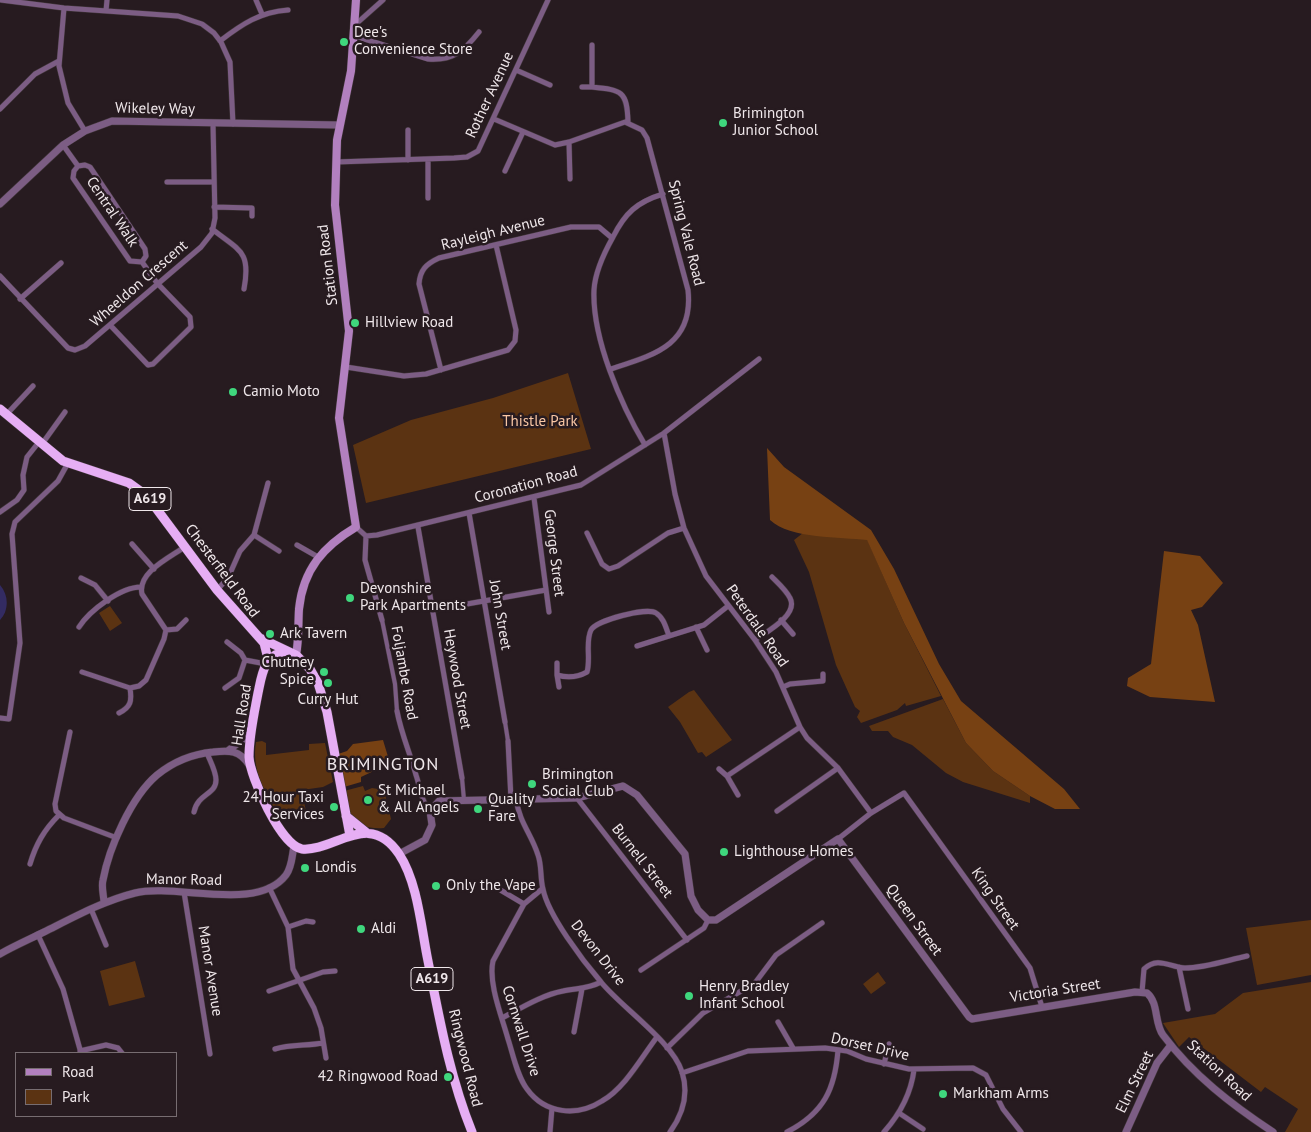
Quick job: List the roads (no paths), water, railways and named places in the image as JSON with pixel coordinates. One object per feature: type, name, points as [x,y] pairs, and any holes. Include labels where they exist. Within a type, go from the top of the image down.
[{"type":"highway","name":"Chesterfield Road","points":[[3,412],[68,463],[129,483],[147,496],[186,546],[216,590],[264,643],[267,661]]},
{"type":"highway","name":"A619","points":[[260,638],[291,653],[310,669],[319,685],[327,712],[350,836]]},
{"type":"highway","points":[[267,661],[274,654],[291,653]]},
{"type":"highway","name":"Hall Road","points":[[267,661],[251,733],[250,766],[267,807],[287,839],[294,846]]},
{"type":"highway","points":[[345,814],[367,833],[386,841],[399,854]]},
{"type":"highway","points":[[294,846],[310,849],[350,836],[367,833]]},
{"type":"highway","name":"Ringwood Road","points":[[399,854],[417,903],[450,1069],[472,1132]]},
{"type":"main road","name":"Station Road","points":[[356,0],[355,36],[339,125],[335,205],[349,331],[339,418],[356,527]]},
{"type":"main road","points":[[291,653],[303,589],[318,557],[329,544],[356,527]]},
{"type":"street","points":[[1,0],[46,3],[64,8],[178,16],[191,19],[214,33],[230,62],[233,124]]},
{"type":"street","points":[[106,11],[107,0]]},
{"type":"street","points":[[256,0],[262,14]]},
{"type":"street","points":[[356,24],[383,0]]},
{"type":"street","name":"Rother Avenue","points":[[336,162],[468,157],[478,151],[548,0]]},
{"type":"street","points":[[64,8],[59,61],[62,86],[68,103],[85,131]]},
{"type":"street","points":[[220,41],[247,21],[262,14],[288,10]]},
{"type":"street","points":[[355,36],[428,59],[439,60],[458,55],[465,50],[479,32]]},
{"type":"street","points":[[592,45],[592,87]]},
{"type":"street","points":[[0,109],[35,74],[59,61]]},
{"type":"street","points":[[516,70],[550,85]]},
{"type":"street","points":[[494,119],[555,145],[628,122],[628,103],[622,94],[614,89],[582,87]]},
{"type":"street","name":"Wikeley Way","points":[[0,204],[63,145],[85,131],[112,121],[339,125]]},
{"type":"street","name":"Spring Vale Road","points":[[610,369],[661,351],[680,332],[687,320],[690,305],[688,290],[647,138],[642,130],[628,122]]},
{"type":"street","points":[[213,124],[214,207],[212,229],[240,250],[244,257],[247,267],[244,289]]},
{"type":"street","points":[[408,130],[408,160]]},
{"type":"street","points":[[505,171],[523,132]]},
{"type":"street","points":[[569,142],[570,179]]},
{"type":"street","name":"Central Walk","points":[[63,145],[78,166]]},
{"type":"street","points":[[428,159],[428,198]]},
{"type":"street","name":"Central Walk","points":[[110,325],[144,363],[148,365],[153,364],[192,327],[192,322],[190,317],[158,284],[142,262],[130,261],[74,178],[74,171],[78,166],[85,165],[90,168],[145,249],[146,256],[142,262]]},
{"type":"street","points":[[167,182],[214,182]]},
{"type":"street","points":[[645,445],[627,414],[610,369],[595,316],[594,289],[600,264],[612,238],[628,212],[648,198],[663,194]]},
{"type":"street","points":[[214,207],[252,208],[252,216]]},
{"type":"street","name":"Rayleigh Avenue","points":[[441,370],[419,284],[420,275],[430,262],[439,258],[571,227],[599,227],[612,238]]},
{"type":"street","name":"Wheeldon Crescent","points":[[0,276],[68,348],[75,350],[85,346],[158,284],[201,246],[212,234],[212,229]]},
{"type":"street","points":[[346,367],[404,376],[441,370],[508,350],[515,340],[515,317],[496,244]]},
{"type":"street","points":[[20,299],[61,263]]},
{"type":"street","name":"Coronation Road","points":[[366,536],[418,526],[581,485],[664,433],[759,359]]},
{"type":"street","points":[[3,412],[33,386]]},
{"type":"street","points":[[0,512],[18,500],[24,490],[23,475],[27,457],[41,443],[65,412]]},
{"type":"street","name":"Peterdale Road","points":[[664,433],[675,494],[684,528],[706,576],[755,640],[783,688],[800,727],[807,738],[838,768],[871,813]]},
{"type":"street","points":[[0,718],[9,719],[20,643],[12,534],[15,522],[58,481],[68,463]]},
{"type":"street","points":[[216,590],[228,578],[240,551],[254,535],[268,483]]},
{"type":"street","name":"George Street","points":[[534,498],[549,612]]},
{"type":"street","name":"John Street","points":[[469,512],[505,722]]},
{"type":"street","name":"Heywood Street","points":[[418,526],[462,778]]},
{"type":"street","points":[[356,527],[366,536]]},
{"type":"street","points":[[587,533],[602,564],[609,569],[618,566],[668,533],[684,528]]},
{"type":"street","points":[[254,535],[279,551]]},
{"type":"street","name":"Foljambe Road","points":[[366,536],[365,560],[382,620],[395,684],[397,710],[404,744],[416,773],[424,805],[430,811]]},
{"type":"street","points":[[132,544],[154,569]]},
{"type":"street","points":[[297,545],[318,557]]},
{"type":"street","points":[[166,630],[142,594],[141,587],[154,569],[186,546]]},
{"type":"street","points":[[755,640],[788,614],[792,606],[790,598],[772,577]]},
{"type":"street","points":[[81,578],[94,585],[108,601]]},
{"type":"street","points":[[79,627],[84,619],[127,588],[141,587]]},
{"type":"street","points":[[433,610],[546,590]]},
{"type":"street","points":[[637,646],[704,625],[728,606]]},
{"type":"street","points":[[557,675],[564,678],[587,672],[591,630],[598,623],[644,611],[656,612],[663,620],[669,636]]},
{"type":"street","points":[[166,630],[177,629],[186,620]]},
{"type":"street","points":[[781,620],[793,634]]},
{"type":"street","points":[[696,628],[707,650]]},
{"type":"street","points":[[82,672],[130,688],[139,686],[146,680],[166,630]]},
{"type":"street","points":[[225,688],[239,678],[245,660],[241,652],[227,642]]},
{"type":"street","points":[[245,660],[267,661]]},
{"type":"street","points":[[556,663],[559,687]]},
{"type":"street","points":[[783,688],[790,684],[823,681],[823,674]]},
{"type":"street","points":[[119,713],[128,709],[132,700],[130,688]]},
{"type":"street","points":[[505,722],[513,799]]},
{"type":"street","points":[[727,776],[800,727]]},
{"type":"street","points":[[70,732],[55,804],[59,815],[117,838]]},
{"type":"street","points":[[104,903],[102,882],[117,838],[136,801],[156,776],[189,757],[229,750],[251,733]]},
{"type":"street","points":[[229,750],[241,755],[250,766]]},
{"type":"street","points":[[194,812],[196,803],[213,789],[216,781],[207,753]]},
{"type":"street","points":[[777,811],[838,768]]},
{"type":"street","points":[[719,769],[727,776],[738,795]]},
{"type":"street","points":[[462,778],[464,800]]},
{"type":"street","points":[[399,854],[425,840],[432,825],[430,811],[439,802],[577,798],[623,786],[637,795],[685,854],[691,896],[698,910],[708,920],[716,920],[838,839],[871,813]]},
{"type":"street","name":"King Street","points":[[871,813],[904,793],[1030,968],[1042,1007]]},
{"type":"street","name":"Burnell Street","points":[[577,798],[688,940]]},
{"type":"street","name":"Devon Drive","points":[[513,799],[520,821],[534,842],[539,858],[542,888],[550,909],[601,982],[657,1037],[682,1073],[685,1088],[684,1107],[670,1132]]},
{"type":"street","points":[[30,864],[35,848],[44,831],[59,815]]},
{"type":"street","name":"Queen Street","points":[[838,839],[969,1017]]},
{"type":"street","name":"Manor Road","points":[[0,954],[91,908],[149,890],[250,894],[269,888],[286,875],[291,865],[294,846]]},
{"type":"street","points":[[269,888],[288,927],[293,969],[314,1008],[324,1043],[326,1058]]},
{"type":"street","points":[[497,888],[524,904]]},
{"type":"street","name":"Cornwall Drive","points":[[542,888],[524,904],[490,970],[502,1018],[526,1088],[539,1101],[552,1108],[565,1112],[578,1111],[603,1101],[621,1084],[657,1037]]},
{"type":"street","name":"Manor Avenue","points":[[184,892],[210,1054]]},
{"type":"street","points":[[91,908],[106,945]]},
{"type":"street","points":[[641,970],[688,940],[704,928],[708,920]]},
{"type":"street","points":[[288,927],[301,922],[313,922]]},
{"type":"street","points":[[666,1048],[682,1036],[703,1013],[756,983],[776,955],[822,923]]},
{"type":"street","points":[[38,935],[63,989],[81,1052],[106,1045],[118,1048],[121,1052]]},
{"type":"street","points":[[1226,952],[1228,960]]},
{"type":"street","points":[[1144,992],[1142,976],[1148,966],[1161,962],[1187,968],[1247,956]]},
{"type":"street","points":[[1179,967],[1188,1009]]},
{"type":"street","points":[[269,991],[324,972],[335,971]]},
{"type":"street","points":[[502,1018],[544,997],[563,991],[582,989],[601,982]]},
{"type":"street","points":[[574,1032],[582,989]]},
{"type":"street","name":"Victoria Street","points":[[969,1017],[1144,992]]},
{"type":"street","name":"Station Road","points":[[1144,992],[1152,998],[1158,1025],[1171,1045],[1200,1077],[1240,1110],[1273,1132]]},
{"type":"street","points":[[778,1022],[793,1048]]},
{"type":"street","points":[[275,1049],[287,1046],[304,1047],[324,1043]]},
{"type":"street","points":[[884,1064],[889,1044]]},
{"type":"street","name":"Elm Street","points":[[1126,1132],[1157,1063],[1171,1045]]},
{"type":"street","name":"Dorset Drive","points":[[682,1073],[748,1051],[793,1048],[838,1050],[884,1064],[914,1070],[964,1068],[980,1071],[986,1075],[1003,1109],[1021,1132]]},
{"type":"street","points":[[787,1132],[797,1127],[821,1105],[835,1080],[838,1050]]},
{"type":"street","points":[[884,1132],[898,1113],[910,1090],[914,1070]]},
{"type":"street","points":[[550,1132],[552,1108]]},
{"type":"street","points":[[898,1113],[923,1129]]},
{"type":"place","name":"Dee's Convenience Store","points":[[344,42]]},
{"type":"place","name":"Brimington Junior School","points":[[723,123]]},
{"type":"place","name":"Hillview Road","points":[[355,323]]},
{"type":"place","name":"Camio Moto","points":[[233,392]]},
{"type":"place","name":"Devonshire Park Apartments","points":[[350,598]]},
{"type":"place","name":"Ark Tavern","points":[[270,634]]},
{"type":"place","name":"Chutney Spice","points":[[324,672]]},
{"type":"place","name":"Curry Hut","points":[[328,683]]},
{"type":"place","name":"Brimington Social Club","points":[[532,784]]},
{"type":"place","name":"St Michael & All Angels","points":[[368,800]]},
{"type":"place","name":"24 Hour Taxi Services","points":[[334,807]]},
{"type":"place","name":"Quality Fare","points":[[478,809]]},
{"type":"place","name":"Lighthouse Homes","points":[[724,852]]},
{"type":"place","name":"Londis","points":[[305,868]]},
{"type":"place","name":"Only the Vape","points":[[436,886]]},
{"type":"place","name":"Aldi","points":[[361,929]]},
{"type":"place","name":"Henry Bradley Infant School","points":[[689,996]]},
{"type":"place","name":"42 Ringwood Road","points":[[448,1077]]},
{"type":"place","name":"Markham Arms","points":[[943,1094]]},
{"type":"district","name":"BRIMINGTON","points":[[383,765]]},
{"type":"park label","name":"Thistle Park","points":[[540,422]]}]
